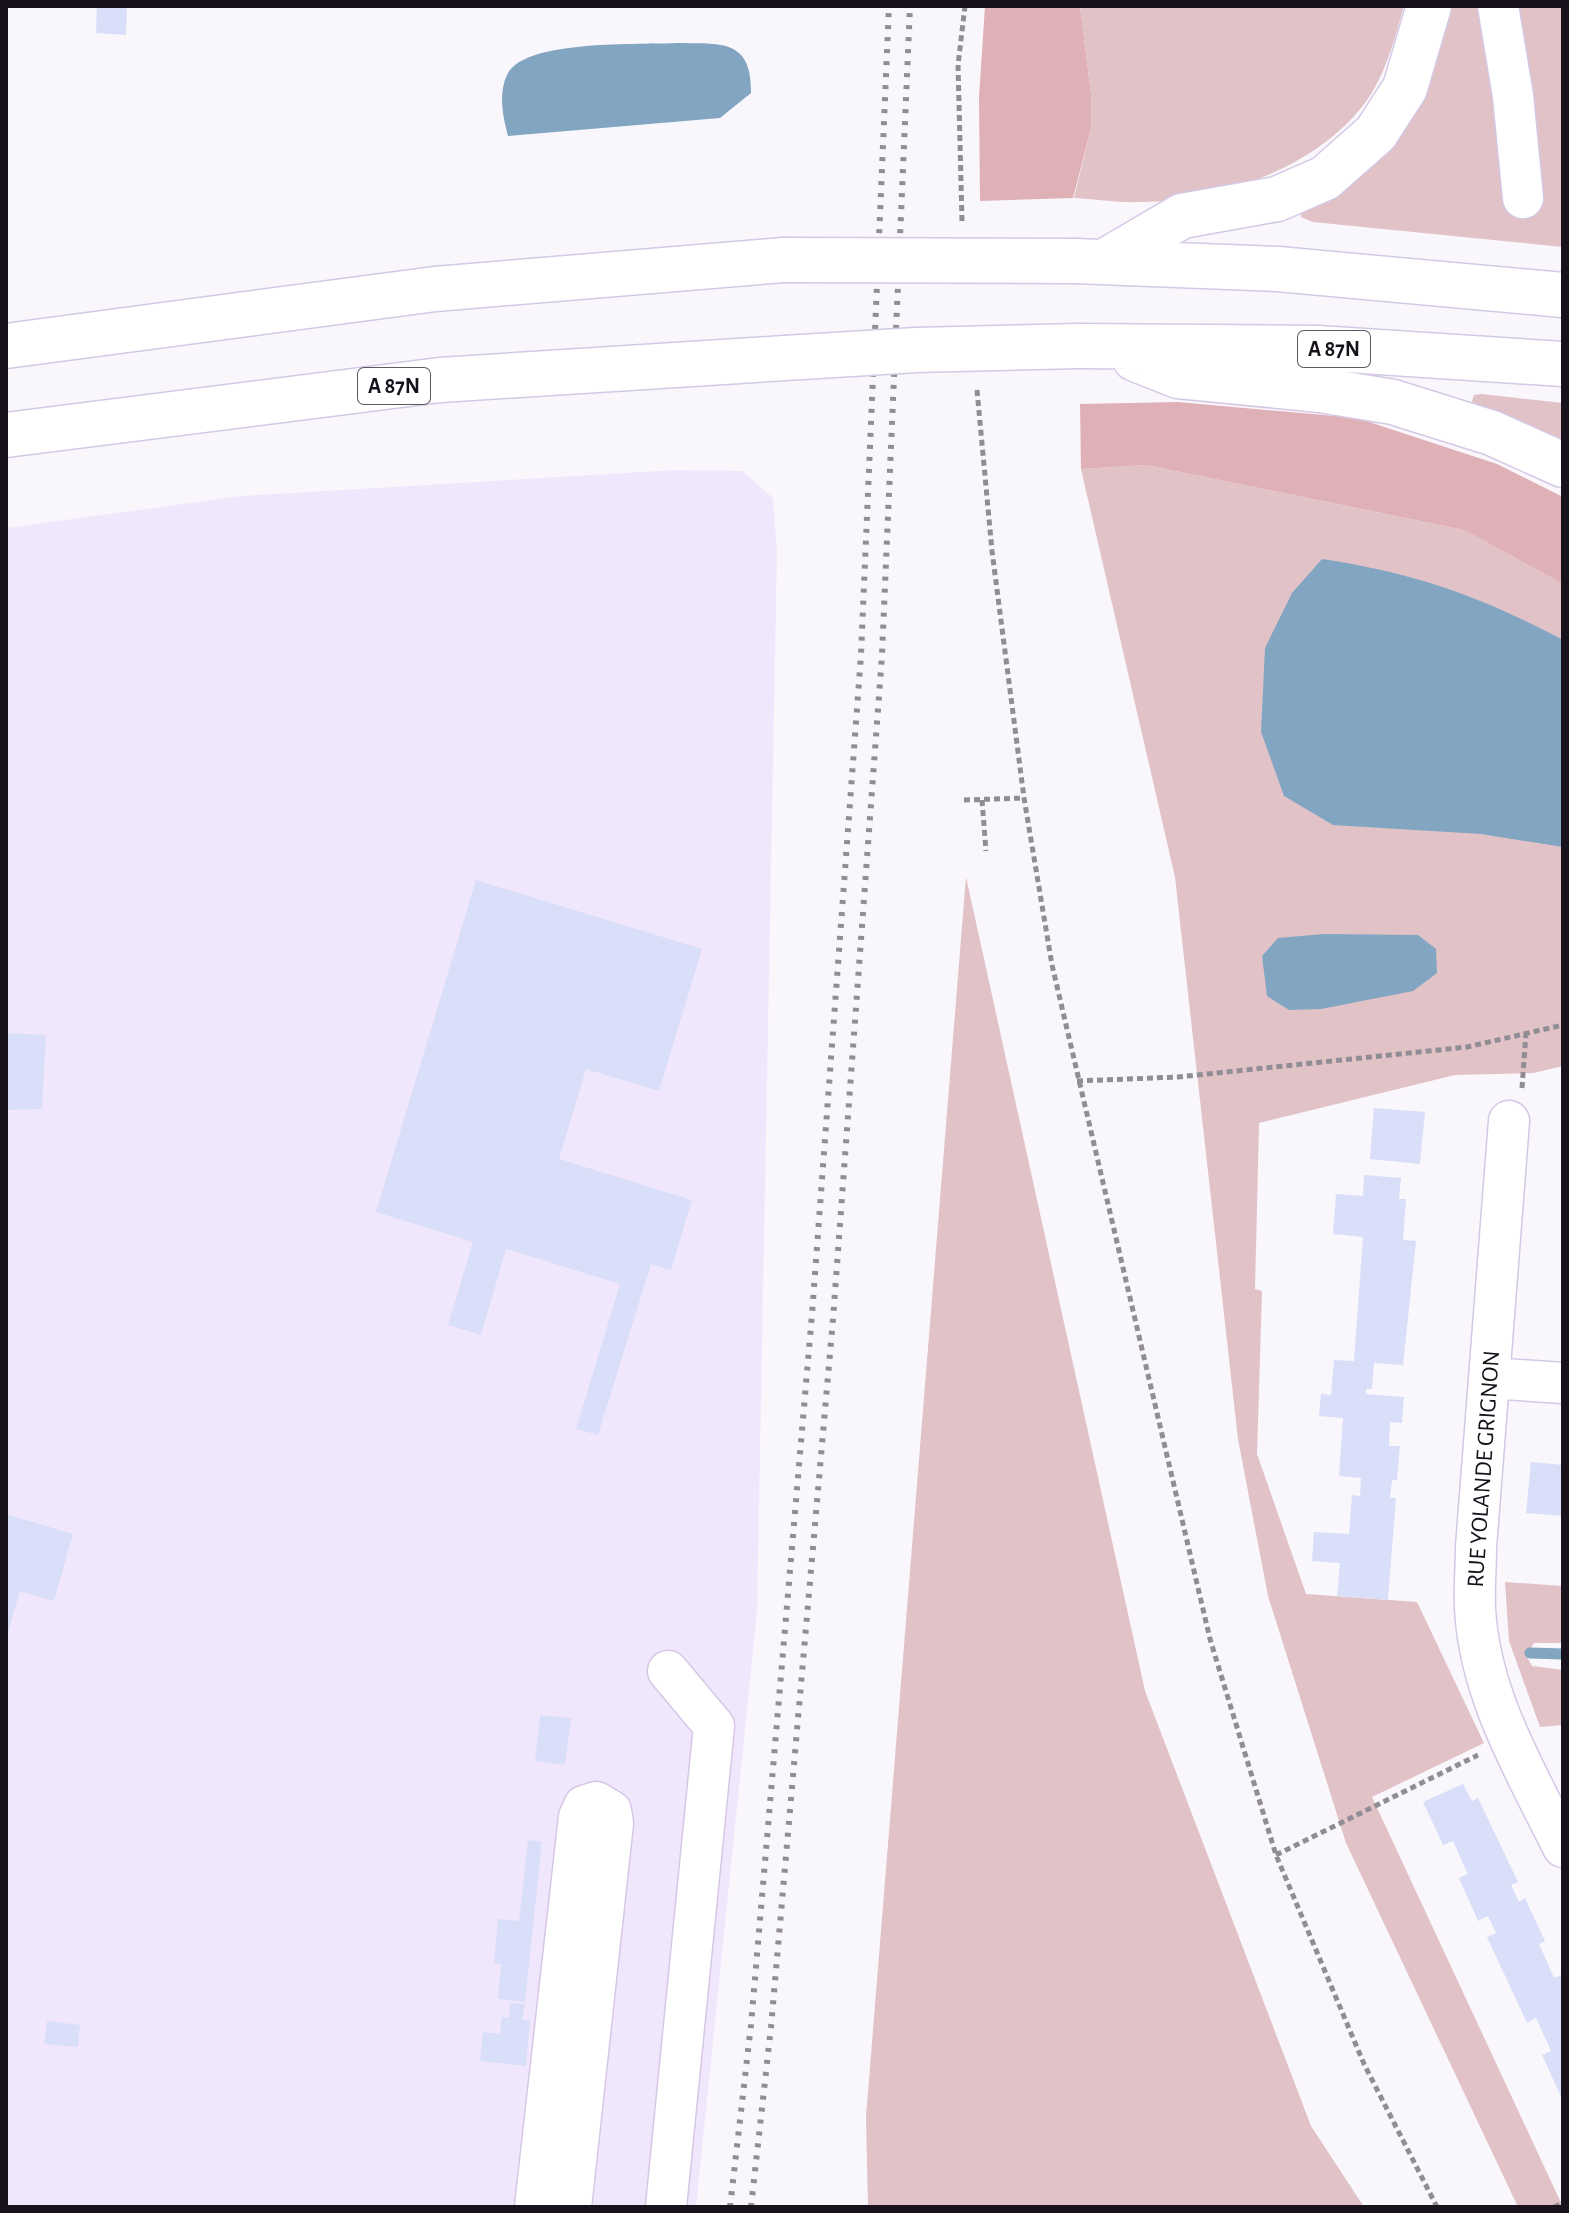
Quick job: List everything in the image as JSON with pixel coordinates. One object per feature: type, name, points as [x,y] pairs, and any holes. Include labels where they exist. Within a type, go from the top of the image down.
[{"type":"highway","points":[[1091,261],[1182,216],[1277,199],[1325,178],[1376,133],[1405,88],[1429,6]]},
{"type":"highway","points":[[6,346],[435,289],[783,260],[1091,261],[1278,269],[1563,295]]},
{"type":"highway","points":[[1091,346],[1178,376],[1320,390],[1393,402],[1492,433],[1563,465]]},
{"type":"highway","name":"A 87N","points":[[6,435],[440,380],[916,350],[1091,346],[1318,348],[1563,364]]},
{"type":"street","points":[[1498,6],[1513,96],[1523,198]]},
{"type":"street","name":"RUE YOLANDE GRIGNON","points":[[1509,1121],[1476,1547],[1475,1610],[1492,1694],[1510,1740],[1563,1847]]},
{"type":"street","points":[[1490,1378],[1563,1383]]},
{"type":"street","points":[[666,2207],[714,1726],[668,1671]]},
{"type":"street","points":[[535,2207],[579,1817],[584,1806],[596,1802],[611,1811],[613,1823],[571,2207]]},
{"type":"path","points":[[959,189],[958,65],[965,6]]},
{"type":"path","points":[[980,415],[992,551],[1024,798],[1052,965],[1210,1639],[1276,1855],[1364,2064],[1437,2207]]},
{"type":"path","points":[[964,800],[1024,798]]},
{"type":"path","points":[[982,800],[986,851]]},
{"type":"path","points":[[1077,1081],[1178,1077],[1467,1047],[1563,1025]]},
{"type":"path","points":[[1509,1121],[1521,1110],[1526,1033]]},
{"type":"path","points":[[1276,1855],[1510,1740]]},
{"type":"path","points":[[1554,2207],[1563,2203]]},
{"type":"shaded area","points":[[985,6],[1080,6],[1091,94],[1091,128],[1073,198],[980,201],[979,97]]},
{"type":"shaded area","points":[[1080,6],[1404,6],[1388,59],[1369,97],[1341,130],[1317,148],[1262,178],[1232,188],[1171,200],[1133,202],[1074,198],[1091,128],[1091,94]]},
{"type":"shaded area","points":[[1447,6],[1563,6],[1563,247],[1313,222],[1301,217],[1299,207]]},
{"type":"shaded area","points":[[1474,395],[1563,403],[1563,445],[1477,409],[1472,401]]},
{"type":"shaded area","points":[[1178,402],[1357,418],[1497,464],[1563,497],[1563,584],[1464,530],[1146,465],[1081,469],[1080,404]]},
{"type":"shaded area","points":[[1146,465],[1464,530],[1563,584],[1563,1066],[1533,1073],[1455,1075],[1259,1123],[1255,1289],[1262,1291],[1257,1454],[1306,1594],[1417,1602],[1484,1743],[1372,1797],[1563,2207],[1518,2207],[1346,1843],[1268,1596],[1238,1439],[1175,877],[1081,469]]},
{"type":"shaded area","points":[[675,470],[742,471],[773,498],[777,551],[757,1612],[696,2207],[6,2207],[6,528],[242,496]]},
{"type":"shaded area","points":[[966,877],[1145,1691],[1311,2126],[1364,2207],[868,2207],[866,2117]]},
{"type":"shaded area","points":[[1505,1582],[1563,1586],[1563,1643],[1534,1643],[1526,1655],[1532,1666],[1563,1670],[1563,1725],[1540,1727],[1509,1641]]},
{"type":"water","points":[[720,45],[739,53],[750,75],[751,93],[720,118],[508,136],[502,98],[507,75],[517,63],[535,55],[584,46]]},
{"type":"water","points":[[1322,559],[1387,571],[1446,588],[1563,640],[1563,847],[1481,834],[1333,825],[1284,796],[1261,732],[1265,648],[1292,593]]},
{"type":"water","points":[[1324,934],[1418,935],[1436,949],[1437,973],[1413,991],[1321,1009],[1289,1010],[1267,996],[1262,956],[1278,938]]},
{"type":"building","points":[[97,6],[127,6],[126,35],[96,33]]},
{"type":"building","points":[[476,880],[702,949],[659,1091],[586,1069],[559,1159],[692,1200],[671,1270],[651,1264],[598,1435],[576,1429],[620,1284],[506,1249],[481,1335],[448,1325],[473,1242],[376,1212]]},
{"type":"building","points":[[6,1033],[46,1035],[42,1109],[6,1110]]},
{"type":"building","points":[[1374,1108],[1425,1112],[1420,1164],[1370,1159]]},
{"type":"building","points":[[1364,1175],[1401,1178],[1399,1199],[1406,1199],[1403,1240],[1416,1241],[1403,1365],[1374,1363],[1372,1389],[1366,1389],[1366,1394],[1404,1397],[1402,1423],[1390,1422],[1389,1446],[1400,1446],[1397,1480],[1392,1480],[1390,1498],[1396,1498],[1388,1600],[1337,1596],[1340,1563],[1312,1561],[1314,1532],[1349,1534],[1352,1495],[1360,1496],[1361,1478],[1339,1476],[1343,1418],[1319,1416],[1321,1394],[1331,1395],[1334,1360],[1354,1361],[1363,1237],[1333,1234],[1336,1194],[1363,1196]]},
{"type":"building","points":[[1531,1462],[1563,1465],[1563,1516],[1526,1513]]},
{"type":"building","points":[[6,1514],[73,1534],[54,1601],[20,1591],[7,1636]]},
{"type":"building","points":[[540,1715],[571,1718],[565,1765],[535,1761]]},
{"type":"building","points":[[1463,1784],[1472,1801],[1478,1798],[1518,1882],[1511,1885],[1519,1902],[1525,1898],[1545,1941],[1539,1944],[1554,1978],[1562,1975],[1563,1978],[1563,2101],[1542,2055],[1551,2051],[1536,2018],[1527,2023],[1487,1937],[1496,1933],[1488,1916],[1478,1921],[1459,1878],[1468,1874],[1453,1841],[1443,1845],[1423,1802]]},
{"type":"building","points":[[528,1840],[542,1842],[525,2002],[498,1999],[501,1964],[494,1963],[498,1919],[519,1921]]},
{"type":"building","points":[[510,2003],[525,2004],[522,2020],[530,2020],[526,2066],[480,2061],[483,2032],[500,2034],[502,2017],[509,2018]]},
{"type":"building","points":[[47,2021],[80,2025],[78,2047],[44,2044]]},
{"type":"waterway","points":[[1530,1653],[1563,1654]]},
{"type":"railway","points":[[730,2207],[751,2025],[812,1314],[861,655],[889,6]]},
{"type":"railway","points":[[751,2207],[771,2027],[833,1319],[882,655],[910,6]]}]
